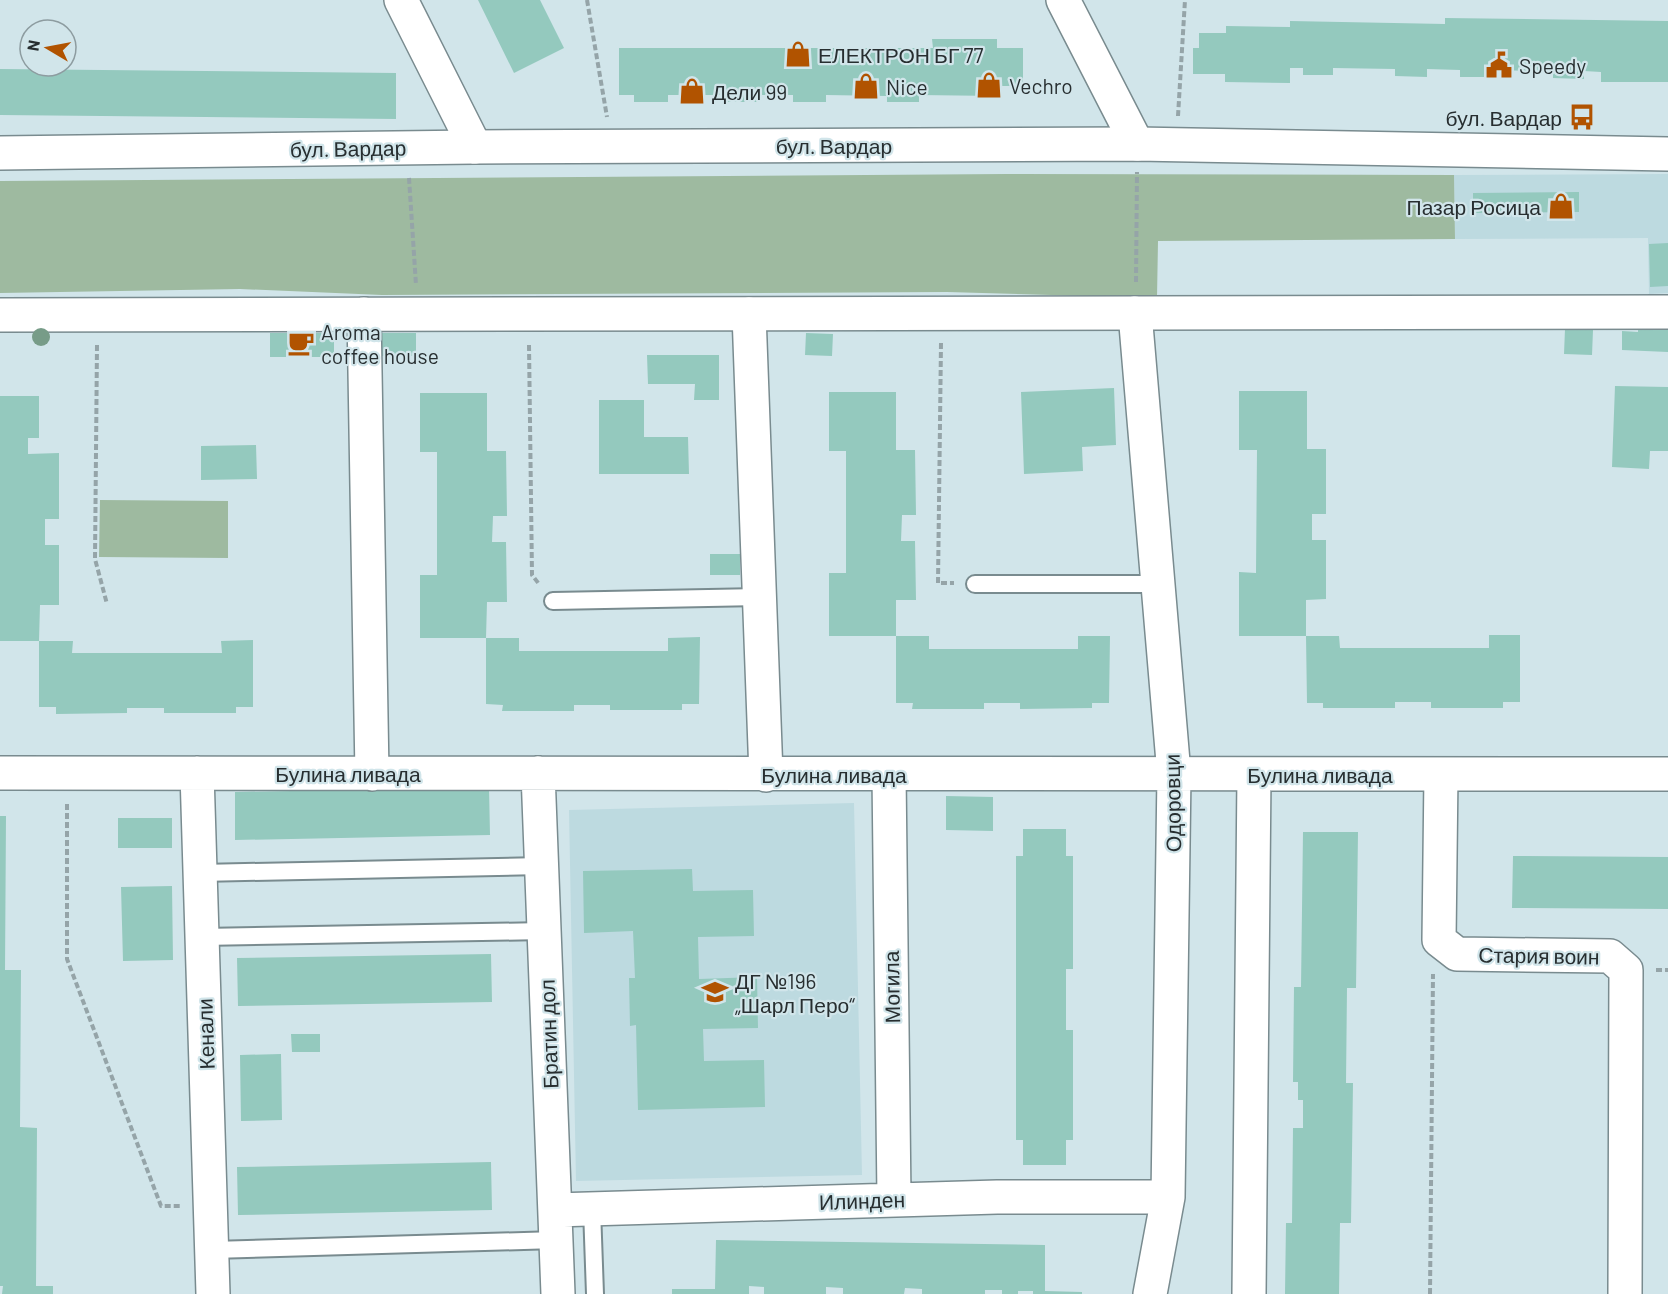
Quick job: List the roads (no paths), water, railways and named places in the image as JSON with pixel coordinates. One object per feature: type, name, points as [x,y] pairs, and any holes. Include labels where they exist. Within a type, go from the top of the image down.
[{"type":"street","points":[[400,0],[475,147]]},
{"type":"street","points":[[1063,0],[1137,144]]},
{"type":"street","name":"бул. Вардар","points":[[0,153],[407,147],[1137,144],[1668,154]]},
{"type":"street","points":[[0,315],[1668,312]]},
{"type":"street","name":"Одоровци","points":[[1135,313],[1174,774],[1168,1197],[1150,1294]]},
{"type":"street","points":[[364,314],[372,774]]},
{"type":"street","points":[[749,314],[766,775]]},
{"type":"street","name":"Булина ливада","points":[[0,773],[1668,774]]},
{"type":"street","name":"Кенали","points":[[197,773],[213,1294]]},
{"type":"street","name":"Братин дол","points":[[538,773],[558,1294]]},
{"type":"street","name":"Могила","points":[[889,774],[894,1199]]},
{"type":"street","points":[[1249,1294],[1254,774]]},
{"type":"street","name":"Стария воин","points":[[1442,774],[1439,940],[1457,954],[1610,956],[1626,970],[1625,1294]]},
{"type":"street","name":"Илинден","points":[[556,1225],[592,1209],[894,1199],[1168,1197]]},
{"type":"lane","points":[[975,584],[1158,584]]},
{"type":"lane","points":[[554,601],[760,597]]},
{"type":"lane","points":[[200,873],[542,866]]},
{"type":"lane","points":[[202,937],[544,931]]},
{"type":"lane","points":[[592,1209],[595,1294]]},
{"type":"lane","points":[[212,1250],[556,1225]]},
{"type":"place","name":"ЕЛЕКТРОН БГ 77","points":[[798,54]]},
{"type":"place","name":"Speedy","points":[[1499,65]]},
{"type":"place","name":"Vechro","points":[[989,85]]},
{"type":"place","name":"Nice","points":[[866,86]]},
{"type":"place","name":"Дели 99","points":[[692,91]]},
{"type":"place","name":"бул. Вардар","points":[[1582,117]]},
{"type":"place","name":"Пазар Росица","points":[[1561,206]]},
{"type":"place","name":"Aroma coffee house","points":[[301,343]]},
{"type":"place","name":"ДГ №196 „Шарл Перо“","points":[[715,992]]}]
